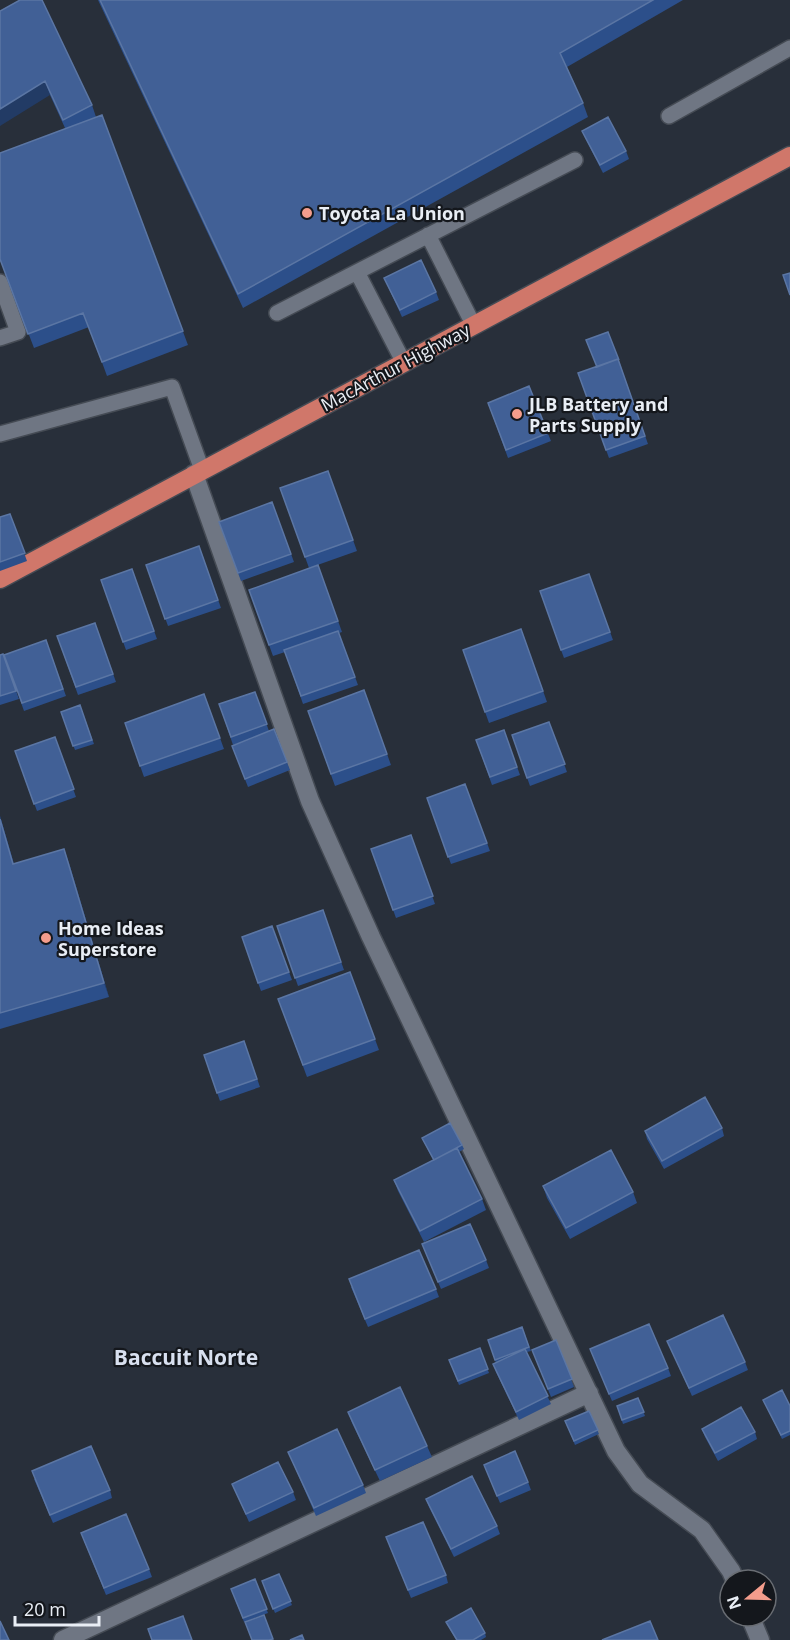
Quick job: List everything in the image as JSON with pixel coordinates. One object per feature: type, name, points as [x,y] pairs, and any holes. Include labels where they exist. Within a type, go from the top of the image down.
[{"type":"highway","name":"MacArthur Highway","points":[[0,579],[790,156]]},
{"type":"street","points":[[198,472],[310,801],[371,937],[616,1451],[640,1484],[653,1496],[702,1530],[728,1568]]},
{"type":"street","points":[[63,1640],[589,1394]]},
{"type":"lane","points":[[669,116],[790,48]]},
{"type":"lane","points":[[277,313],[575,160]]},
{"type":"lane","points":[[428,236],[473,324]]},
{"type":"lane","points":[[357,272],[404,363]]},
{"type":"lane","points":[[0,282],[18,332],[0,338]]},
{"type":"lane","points":[[0,435],[172,387],[198,472]]},
{"type":"building","points":[[20,0],[42,0],[92,105],[63,120],[45,81],[0,109],[0,11]]},
{"type":"building","name":"Toyota La Union","points":[[100,0],[653,0],[560,53],[583,103],[238,294]]},
{"type":"building","points":[[102,115],[183,331],[102,362],[83,313],[28,334],[0,259],[0,153]]},
{"type":"building","points":[[608,117],[626,151],[600,165],[582,131]]},
{"type":"building","points":[[421,260],[436,292],[400,310],[384,278]]},
{"type":"building","points":[[790,273],[790,295],[783,275]]},
{"type":"building","points":[[608,332],[619,360],[597,367],[586,340]]},
{"type":"building","points":[[618,359],[645,436],[606,450],[578,373]]},
{"type":"building","points":[[529,386],[548,433],[506,450],[488,403]]},
{"type":"building","points":[[328,471],[353,540],[305,557],[280,488]]},
{"type":"building","points":[[272,502],[291,554],[238,573],[219,522]]},
{"type":"building","points":[[10,514],[25,553],[0,562],[0,517]]},
{"type":"building","points":[[199,546],[218,600],[165,619],[146,565]]},
{"type":"building","points":[[318,565],[338,621],[269,645],[249,590]]},
{"type":"building","points":[[132,569],[154,631],[123,642],[101,580]]},
{"type":"building","points":[[589,574],[610,632],[561,650],[540,591]]},
{"type":"building","points":[[95,623],[113,674],[76,687],[57,636]]},
{"type":"building","points":[[521,629],[543,691],[485,712],[463,650]]},
{"type":"building","points":[[338,631],[355,677],[301,696],[284,650]]},
{"type":"building","points":[[46,640],[63,689],[22,703],[4,655]]},
{"type":"building","points":[[3,654],[16,691],[0,696],[0,655]]},
{"type":"building","points":[[364,690],[387,754],[331,774],[308,711]]},
{"type":"building","points":[[255,692],[267,724],[231,737],[219,704]]},
{"type":"building","points":[[204,694],[220,738],[140,766],[125,723]]},
{"type":"building","points":[[80,705],[92,740],[73,746],[61,712]]},
{"type":"building","points":[[549,722],[565,764],[527,778],[512,735]]},
{"type":"building","points":[[274,729],[287,762],[245,779],[232,746]]},
{"type":"building","points":[[504,730],[517,767],[490,777],[476,740]]},
{"type":"building","points":[[55,737],[74,789],[34,804],[15,751]]},
{"type":"building","points":[[465,784],[487,843],[448,857],[427,798]]},
{"type":"building","name":"Home Ideas Superstore","points":[[0,819],[13,864],[64,849],[104,983],[0,1013]]},
{"type":"building","points":[[411,835],[433,896],[393,910],[371,849]]},
{"type":"building","points":[[323,910],[341,962],[295,978],[277,926]]},
{"type":"building","points":[[272,926],[289,972],[258,983],[242,937]]},
{"type":"building","points":[[350,972],[375,1039],[303,1065],[278,999]]},
{"type":"building","points":[[244,1041],[257,1079],[217,1093],[204,1055]]},
{"type":"building","points":[[705,1097],[722,1128],[662,1161],[645,1131]]},
{"type":"building","points":[[450,1123],[462,1145],[434,1160],[422,1138]]},
{"type":"building","points":[[457,1148],[482,1199],[420,1231],[394,1180]]},
{"type":"building","points":[[611,1150],[633,1192],[566,1228],[543,1186]]},
{"type":"building","points":[[470,1224],[486,1260],[438,1282],[422,1244]]},
{"type":"building","points":[[419,1250],[436,1289],[365,1319],[349,1279]]},
{"type":"building","points":[[723,1315],[745,1362],[689,1388],[667,1341]]},
{"type":"building","points":[[649,1324],[668,1368],[609,1394],[590,1349]]},
{"type":"building","points":[[522,1327],[529,1347],[495,1360],[488,1340]]},
{"type":"building","points":[[556,1340],[572,1379],[548,1389],[532,1350]]},
{"type":"building","points":[[480,1348],[488,1369],[458,1381],[449,1360]]},
{"type":"building","points":[[525,1349],[548,1396],[516,1412],[493,1364]]},
{"type":"building","points":[[400,1387],[427,1446],[375,1470],[348,1412]]},
{"type":"building","points":[[782,1390],[790,1406],[790,1431],[781,1435],[763,1400]]},
{"type":"building","points":[[638,1398],[644,1412],[622,1420],[617,1406]]},
{"type":"building","points":[[741,1407],[755,1432],[715,1453],[702,1429]]},
{"type":"building","points":[[589,1411],[598,1430],[574,1441],[565,1421]]},
{"type":"building","points":[[337,1429],[363,1485],[314,1508],[288,1452]]},
{"type":"building","points":[[91,1446],[110,1490],[50,1515],[32,1471]]},
{"type":"building","points":[[515,1451],[528,1482],[497,1496],[484,1465]]},
{"type":"building","points":[[278,1462],[293,1492],[246,1514],[232,1484]]},
{"type":"building","points":[[472,1476],[497,1526],[451,1549],[426,1499]]},
{"type":"building","points":[[126,1514],[149,1569],[104,1588],[81,1533]]},
{"type":"building","points":[[423,1522],[446,1575],[408,1590],[386,1537]]},
{"type":"building","points":[[279,1574],[291,1601],[273,1609],[262,1581]]},
{"type":"building","points":[[255,1579],[267,1609],[243,1618],[231,1589]]},
{"type":"building","points":[[471,1608],[485,1633],[473,1640],[457,1640],[446,1622]]},
{"type":"building","points":[[264,1615],[273,1639],[252,1640],[245,1622]]},
{"type":"building","points":[[183,1616],[192,1640],[152,1640],[148,1629]]},
{"type":"building","points":[[0,1621],[9,1640],[0,1640]]},
{"type":"building","points":[[650,1621],[658,1640],[602,1640]]},
{"type":"building","points":[[302,1635],[304,1640],[290,1640]]},
{"type":"place","name":"Toyota La Union","points":[[307,213]]},
{"type":"place","name":"JLB Battery and Parts Supply","points":[[517,414]]},
{"type":"place","name":"Home Ideas Superstore","points":[[46,938]]},
{"type":"district","name":"Baccuit Norte","points":[[186,1357]]}]
